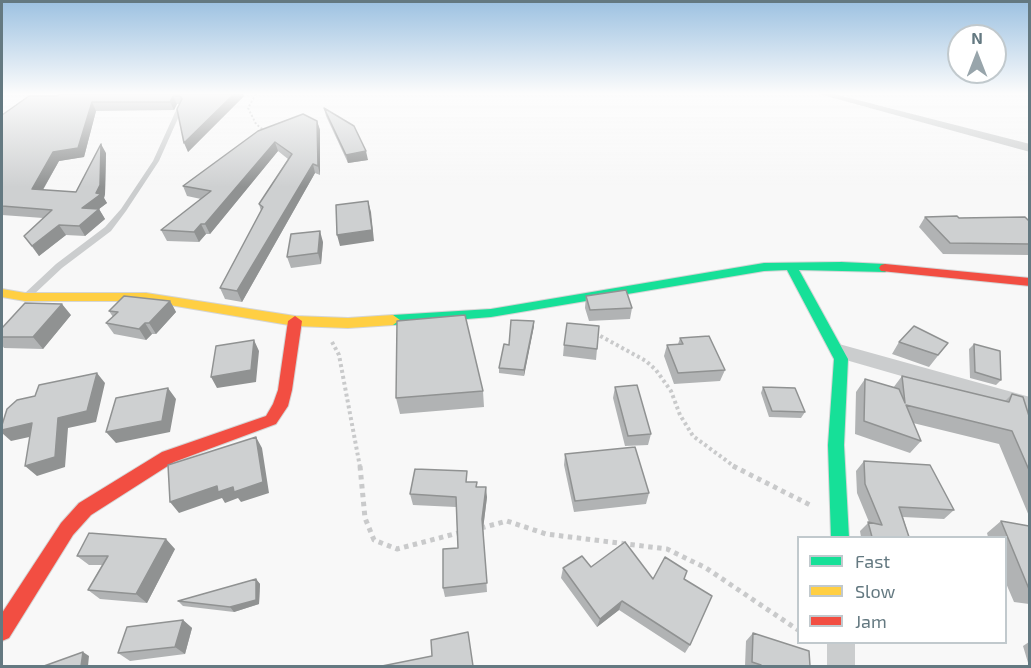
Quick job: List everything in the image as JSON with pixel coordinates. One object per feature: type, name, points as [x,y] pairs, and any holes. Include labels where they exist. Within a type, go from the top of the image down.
[{"type":"street","points":[[944,125],[1029,148]]},
{"type":"street","points":[[791,266],[839,351],[841,359],[836,445],[840,536]]},
{"type":"street","points":[[2,293],[25,297],[146,297],[295,321],[323,322],[491,314],[764,267],[914,270],[1029,282]]},
{"type":"street","points":[[2,630],[67,529],[86,509],[168,457],[271,420],[280,406],[285,390],[295,321]]},
{"type":"street","points":[[839,351],[1029,405]]},
{"type":"street","points":[[841,644],[841,666]]},
{"type":"lane","points":[[25,297],[59,266],[108,229],[124,210],[156,161],[172,125]]},
{"type":"path","points":[[258,125],[273,136]]},
{"type":"path","points":[[323,322],[339,355],[358,447],[365,518],[374,540],[397,549],[507,521],[546,534],[667,549],[706,568],[797,629]]},
{"type":"path","points":[[591,332],[646,361],[656,370],[671,391],[680,415],[693,436],[702,443],[737,469],[839,520]]},
{"type":"building","points":[[2,125],[85,125],[78,148],[53,152],[32,189],[76,192],[101,144],[100,185],[96,193],[101,194],[82,208],[99,209],[79,226],[59,225],[32,246],[24,236],[52,210],[2,206]]},
{"type":"building","points":[[180,125],[202,125],[184,143]]},
{"type":"building","points":[[273,125],[317,125],[318,166],[313,164],[237,291],[220,288],[263,207],[259,204],[292,154],[275,142],[205,224],[201,224],[194,232],[161,230],[211,191],[183,186],[258,131]]},
{"type":"building","points":[[332,125],[354,126],[366,151],[346,155]]},
{"type":"building","points":[[368,201],[372,230],[337,235],[336,205]]},
{"type":"building","points":[[957,216],[959,218],[1025,217],[1029,221],[1029,244],[950,243],[925,217]]},
{"type":"building","points":[[320,231],[318,253],[287,257],[291,234]]},
{"type":"building","points":[[626,290],[632,308],[590,310],[586,296]]},
{"type":"building","points":[[124,296],[170,301],[149,323],[145,323],[139,329],[106,323],[118,312],[109,311]]},
{"type":"building","points":[[25,303],[62,304],[33,337],[2,337],[2,328]]},
{"type":"building","points":[[465,315],[483,391],[396,398],[397,321]]},
{"type":"building","points":[[511,320],[534,321],[524,370],[499,368],[504,344],[509,345]]},
{"type":"building","points":[[567,323],[599,326],[597,349],[564,345]]},
{"type":"building","points":[[914,326],[948,343],[938,355],[899,342]]},
{"type":"building","points":[[709,336],[725,370],[678,373],[667,345],[683,344],[680,338]]},
{"type":"building","points":[[254,340],[251,370],[211,377],[216,346]]},
{"type":"building","points":[[974,344],[1000,351],[1001,380],[975,372]]},
{"type":"building","points":[[97,373],[87,411],[58,418],[55,457],[25,466],[32,423],[2,430],[7,409],[17,400],[35,396],[39,385]]},
{"type":"building","points":[[902,376],[1009,402],[1012,394],[1023,397],[1029,416],[1029,470],[1012,431],[906,405],[921,441],[864,421],[865,379],[899,389],[905,403]]},
{"type":"building","points":[[637,385],[651,434],[628,436],[615,387]]},
{"type":"building","points":[[763,387],[795,388],[805,412],[772,411]]},
{"type":"building","points":[[168,388],[162,421],[106,432],[116,398]]},
{"type":"building","points":[[256,437],[263,482],[234,492],[233,487],[218,492],[217,486],[170,502],[168,465]]},
{"type":"building","points":[[635,447],[649,493],[575,501],[565,454]]},
{"type":"building","points":[[864,461],[930,465],[954,510],[899,507],[909,536],[872,536],[868,522],[882,525],[865,484]]},
{"type":"building","points":[[415,469],[467,471],[466,482],[477,482],[476,487],[486,487],[482,519],[487,583],[443,588],[443,549],[458,548],[456,497],[410,494]]},
{"type":"building","points":[[1001,521],[1029,526],[1029,589]]},
{"type":"building","points":[[89,533],[166,539],[136,594],[88,590],[108,556],[77,556]]},
{"type":"building","points":[[625,542],[653,579],[665,557],[687,571],[684,579],[712,596],[690,645],[622,601],[600,619],[563,568],[582,556],[591,567]]},
{"type":"building","points":[[256,579],[256,600],[230,607],[178,601]]},
{"type":"building","points":[[183,620],[175,647],[118,653],[127,627]]},
{"type":"building","points":[[468,632],[473,666],[382,666],[432,656],[431,640]]},
{"type":"building","points":[[753,633],[809,651],[810,666],[761,666],[752,662]]},
{"type":"building","points":[[83,652],[81,666],[44,666]]},
{"type":"traffic: fast","points":[[791,266],[841,359],[836,445],[840,536]]},
{"type":"traffic: fast","points":[[393,320],[491,313],[764,267],[885,268]]},
{"type":"traffic: slow","points":[[2,293],[25,297],[146,297],[295,321],[348,323],[393,320]]},
{"type":"traffic: jam","points":[[885,268],[1030,282]]},
{"type":"traffic: jam","points":[[2,631],[67,529],[85,509],[168,457],[271,420],[280,406],[285,390],[295,321]]}]
